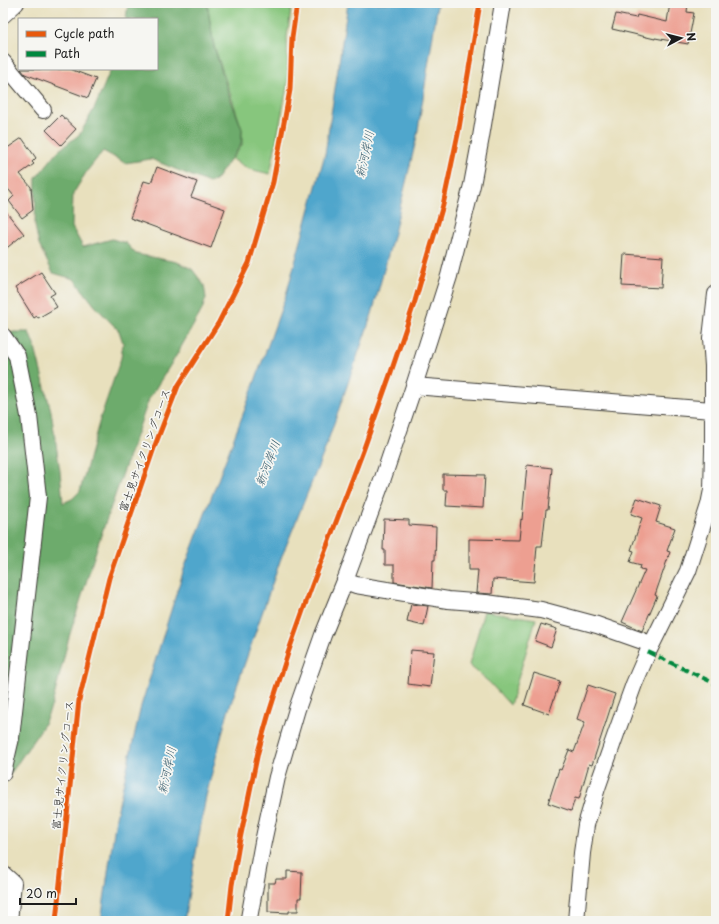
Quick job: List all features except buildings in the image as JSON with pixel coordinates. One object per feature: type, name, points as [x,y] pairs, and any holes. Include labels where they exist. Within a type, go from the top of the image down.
[{"type":"street","points":[[3,15],[16,3]]},
{"type":"street","points":[[249,918],[277,777],[297,709],[323,635],[345,581],[382,481],[449,276],[472,185],[482,137],[503,3]]},
{"type":"street","points":[[3,62],[43,110]]},
{"type":"street","points":[[576,921],[581,861],[586,826],[597,788],[634,684],[688,571],[709,505],[712,482],[713,338],[716,294]]},
{"type":"street","points":[[3,336],[17,356],[29,416],[38,497],[11,738],[3,774]]},
{"type":"street","points":[[414,386],[712,410]]},
{"type":"street","points":[[345,581],[356,585],[448,600],[541,610],[596,625],[652,644]]},
{"type":"street","points":[[3,874],[13,883],[9,921]]},
{"type":"green space","points":[[128,3],[207,3],[214,47],[230,98],[242,129],[241,145],[215,181],[209,183],[151,159],[125,163],[103,151],[87,171],[73,194],[72,227],[83,247],[112,239],[126,243],[136,254],[177,262],[192,269],[204,285],[206,298],[202,310],[149,399],[99,541],[69,637],[52,705],[43,726],[11,773],[3,777],[3,339],[13,332],[29,332],[35,348],[51,411],[63,503],[72,499],[80,491],[100,419],[121,358],[123,343],[119,331],[95,306],[74,279],[53,273],[39,245],[35,226],[36,178],[58,151],[80,134],[95,107],[111,70],[158,70],[158,18],[126,18]]},
{"type":"green space","points":[[207,3],[292,3],[287,37],[288,82],[270,174],[249,169],[232,159],[242,145],[242,129],[214,46]]},
{"type":"green space","points":[[484,611],[536,619],[510,705],[490,683],[469,665]]},
{"type":"water","name":"新河岸川","points":[[348,3],[437,3],[417,136],[394,233],[372,314],[324,452],[280,561],[227,715],[206,796],[184,921],[101,921],[116,817],[141,706],[184,569],[245,409],[286,295],[325,154]]},
{"type":"marked path","points":[[648,652],[716,684]]},
{"type":"cycle path","name":"富士見サイクリングコース","points":[[56,921],[79,700],[109,578],[154,448],[178,386],[219,322],[249,263],[273,182],[290,90],[292,38],[297,3]]},
{"type":"cycle path","points":[[228,921],[239,844],[258,752],[269,713],[311,588],[390,375],[415,301],[443,205],[458,134],[480,3]]}]
